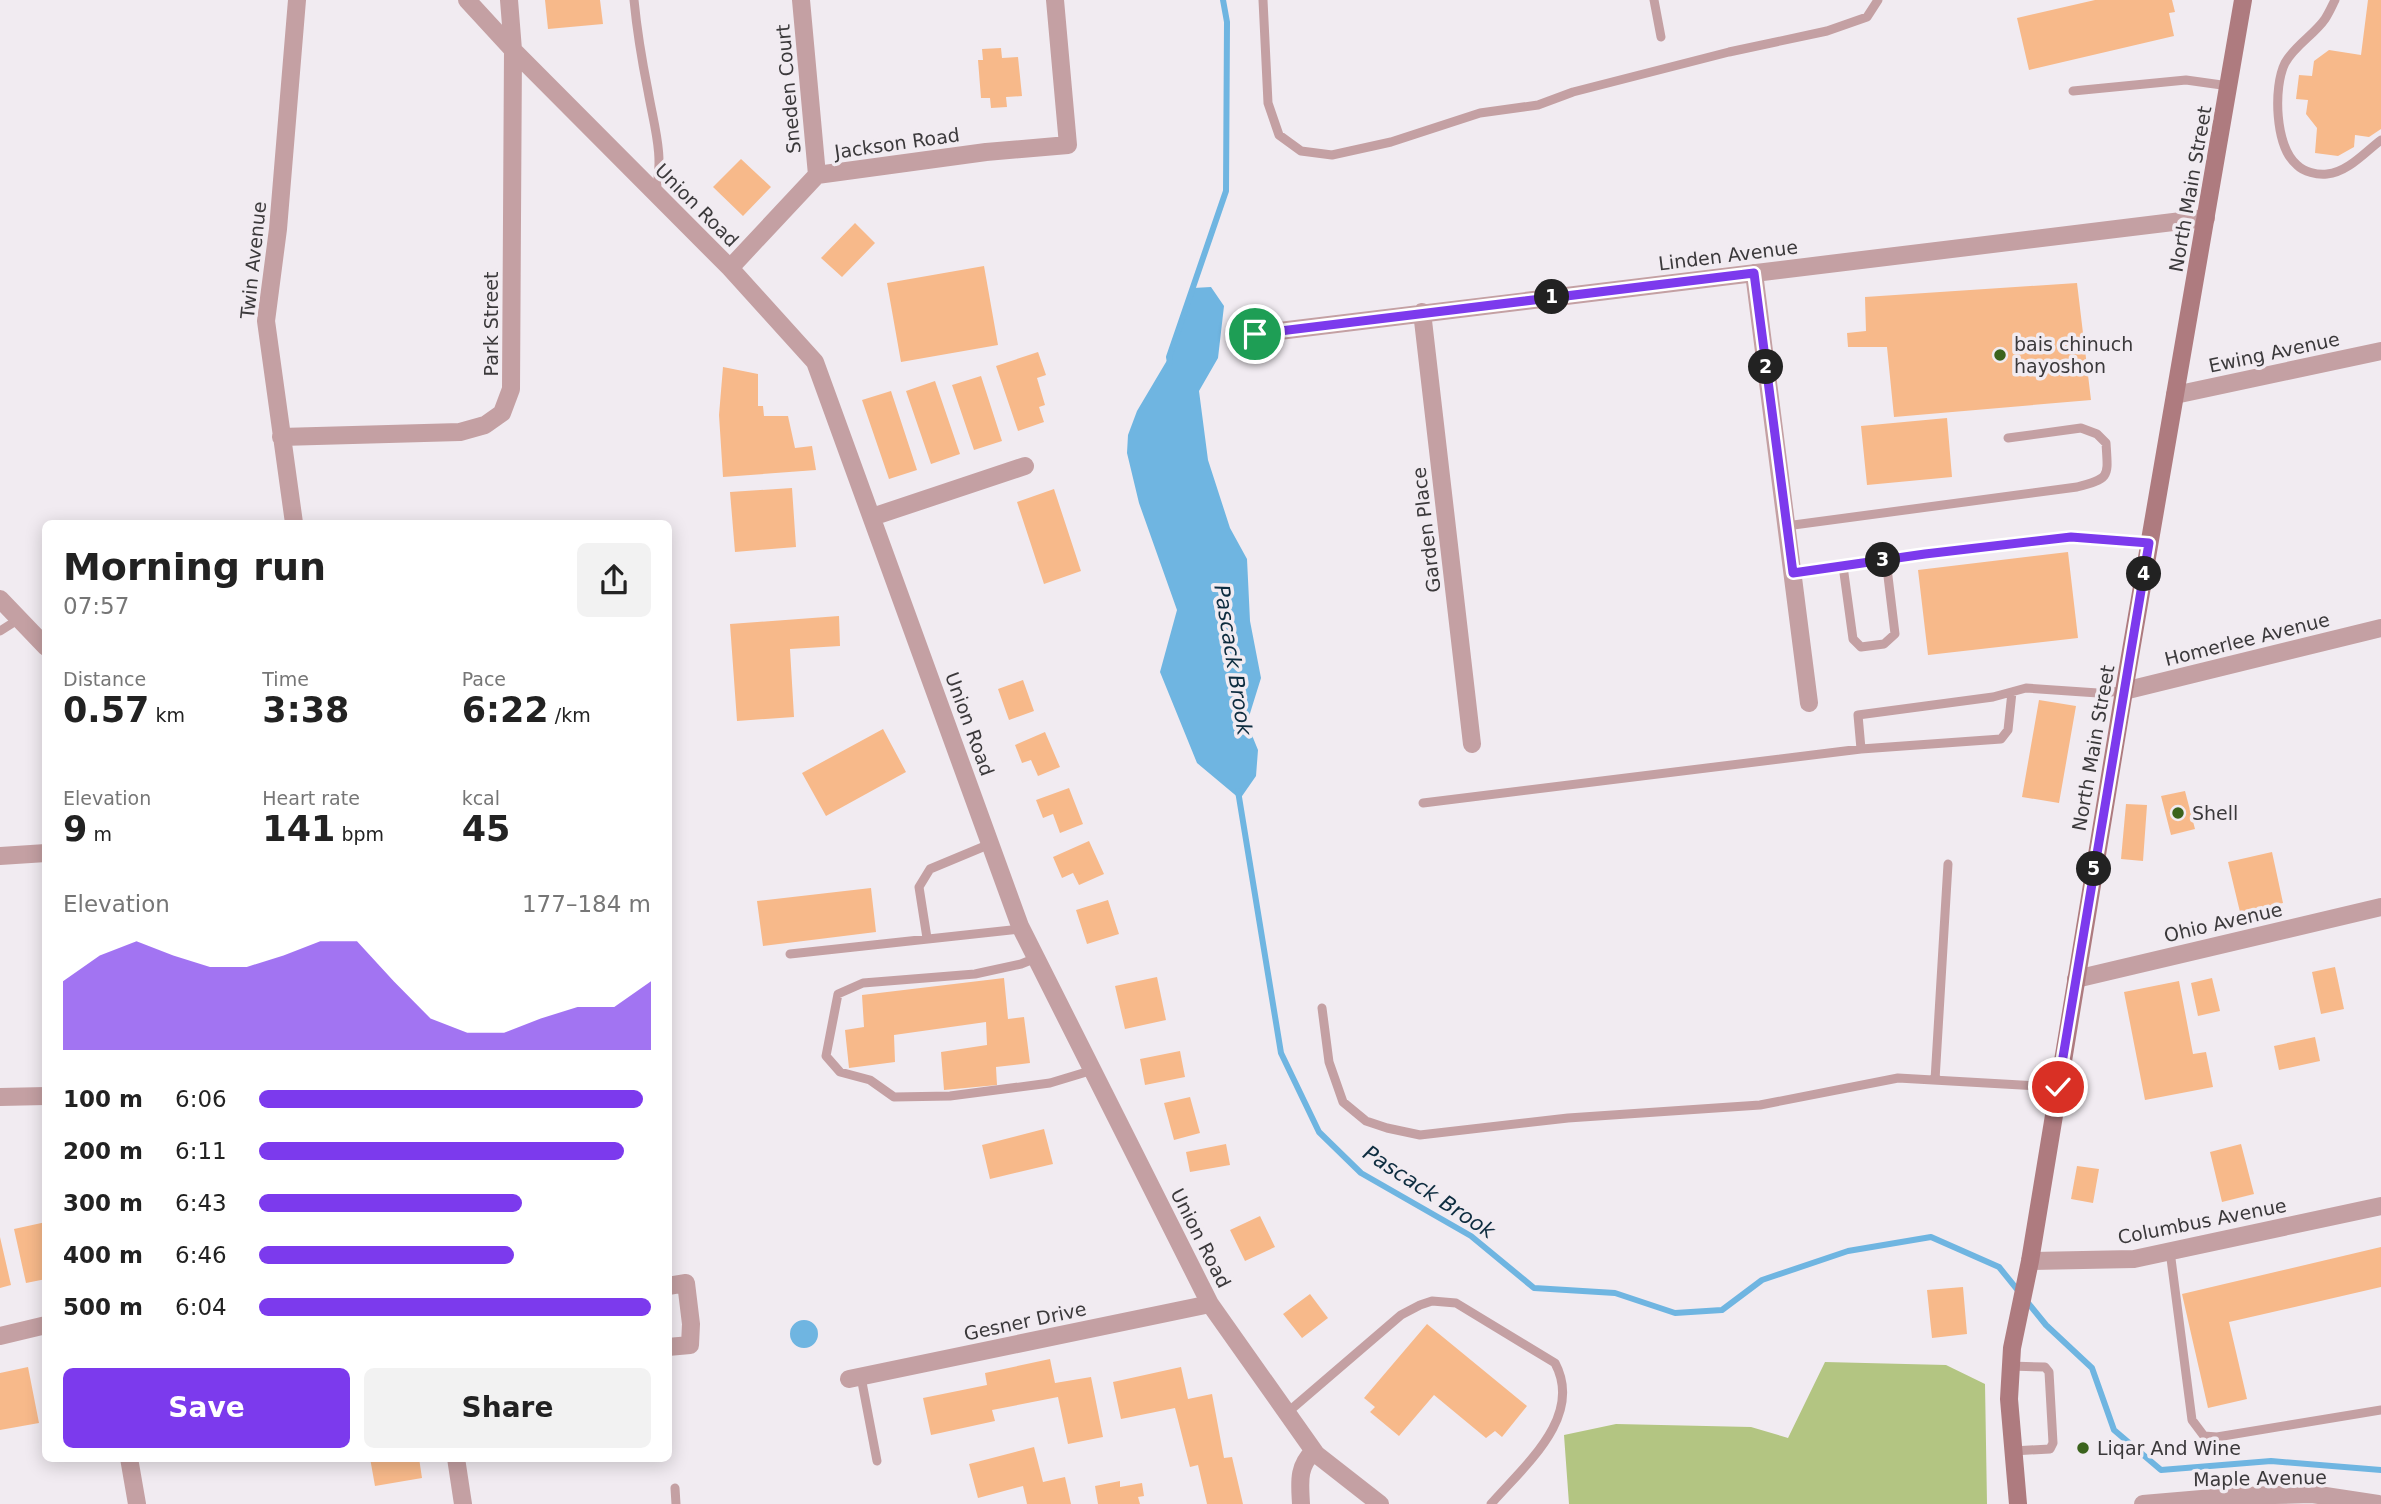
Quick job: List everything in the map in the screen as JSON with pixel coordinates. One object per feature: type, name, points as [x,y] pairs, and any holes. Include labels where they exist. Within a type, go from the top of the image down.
[{"type":"main road","name":"North Main Street","points":[[2018,1504],[2012,1451],[2010,1366],[2244,0]]},
{"type":"street","name":"Twin Avenue","points":[[294,520],[266,321],[278,229],[297,0]]},
{"type":"street","name":"Union Road","points":[[467,0],[513,50],[730,268],[815,362],[1021,929],[1210,1304],[1314,1451],[1380,1504]]},
{"type":"street","name":"Park Street","points":[[281,437],[460,432],[485,425],[502,413],[511,389],[513,50],[509,0]]},
{"type":"street","name":"Sneden Court","points":[[801,0],[817,175]]},
{"type":"street","name":"Jackson Road","points":[[730,268],[817,175],[986,152],[1068,145],[1055,0]]},
{"type":"street","name":"Linden Avenue","points":[[1255,334],[2206,218]]},
{"type":"street","points":[[1754,273],[1809,704]]},
{"type":"street","name":"Garden Place","points":[[1422,312],[1472,744]]},
{"type":"street","name":"Ewing Avenue","points":[[2175,395],[2381,351]]},
{"type":"street","points":[[872,517],[1026,466]]},
{"type":"street","points":[[0,599],[42,643]]},
{"type":"street","name":"Homerlee Avenue","points":[[2124,691],[2381,628]]},
{"type":"street","points":[[0,856],[42,853]]},
{"type":"street","name":"Ohio Avenue","points":[[2076,979],[2381,907]]},
{"type":"street","points":[[0,1097],[42,1096]]},
{"type":"street","name":"Columbus Avenue","points":[[2030,1261],[2134,1259],[2381,1206]]},
{"type":"street","points":[[672,1285],[686,1283],[691,1324],[690,1345],[672,1347]]},
{"type":"street","name":"Gesner Drive","points":[[855,1378],[1210,1304]]},
{"type":"street","points":[[0,1336],[42,1326]]},
{"type":"street","points":[[1301,1504],[1300,1470],[1306,1458],[1314,1451]]},
{"type":"street","points":[[130,1462],[137,1504]]},
{"type":"street","points":[[457,1462],[463,1504]]},
{"type":"street","name":"Maple Avenue","points":[[2143,1504],[2312,1494],[2378,1504]]},
{"type":"lane","points":[[634,0],[659,148],[660,174],[655,193]]},
{"type":"lane","points":[[1264,0],[1268,103],[1279,135],[1301,151],[1332,155],[1391,142],[1480,113],[1538,105],[1573,92],[1827,30],[1867,17],[1878,0]]},
{"type":"lane","points":[[1654,0],[1661,37]]},
{"type":"lane","points":[[2335,0],[2325,20],[2297,47],[2285,64],[2278,89],[2277,112],[2285,146],[2295,165],[2309,173],[2327,174],[2342,170],[2381,140]]},
{"type":"lane","points":[[2073,91],[2186,80],[2229,86]]},
{"type":"lane","points":[[1786,526],[2077,487],[2101,481],[2108,471],[2106,443],[2097,434],[2081,428],[2008,438]]},
{"type":"lane","points":[[1793,573],[2071,537],[2149,543]]},
{"type":"lane","points":[[1843,566],[1853,639],[1861,647],[1884,644],[1895,634],[1886,560]]},
{"type":"lane","points":[[0,631],[19,619]]},
{"type":"lane","points":[[1861,749],[1858,715],[1993,698],[2026,688],[2098,693],[2124,691]]},
{"type":"lane","points":[[1423,803],[1861,749],[2001,739],[2008,730],[2012,692]]},
{"type":"lane","points":[[927,938],[919,887],[930,869],[990,844]]},
{"type":"lane","points":[[1935,1080],[1948,863]]},
{"type":"lane","points":[[790,954],[1021,929]]},
{"type":"lane","points":[[1036,958],[975,974],[863,982],[838,994],[826,1056],[840,1072],[870,1080],[894,1097],[950,1096],[1050,1083],[1093,1070]]},
{"type":"lane","points":[[1322,1009],[1329,1062],[1343,1102],[1366,1121],[1420,1135],[1568,1118],[1760,1105],[1898,1078],[2058,1087]]},
{"type":"lane","points":[[2169,1251],[2192,1420],[2204,1436],[2217,1437],[2381,1410]]},
{"type":"lane","points":[[1287,1412],[1401,1315],[1432,1301],[1456,1303],[1555,1363],[1561,1375],[1559,1420],[1549,1437],[1491,1504]]},
{"type":"lane","points":[[2010,1366],[2045,1367],[2049,1372],[2053,1443],[2050,1449],[2012,1451]]},
{"type":"lane","points":[[855,1378],[877,1461]]},
{"type":"lane","points":[[675,1488],[676,1504]]},
{"type":"green space","points":[[1825,1362],[1946,1365],[1985,1384],[1987,1504],[1569,1504],[1564,1435],[1616,1424],[1751,1427],[1788,1438]]},
{"type":"water","points":[[1211,287],[1224,306],[1218,358],[1199,391],[1208,460],[1230,528],[1247,559],[1250,621],[1261,678],[1247,723],[1258,750],[1256,776],[1240,799],[1197,763],[1160,672],[1177,610],[1139,503],[1127,453],[1128,435],[1137,411],[1169,357],[1193,288]]},
{"type":"water","points":[[804,1320],[814,1324],[818,1334],[814,1344],[804,1348],[794,1344],[790,1334],[794,1324]]},
{"type":"building","points":[[545,0],[600,0],[603,24],[548,29]]},
{"type":"building","points":[[2095,0],[2172,0],[2175,12],[2169,13],[2174,36],[2029,70],[2017,18]]},
{"type":"building","points":[[2368,0],[2381,0],[2381,129],[2369,137],[2355,135],[2354,147],[2338,156],[2315,153],[2317,128],[2306,114],[2308,100],[2296,99],[2299,75],[2312,76],[2314,61],[2329,50],[2361,55]]},
{"type":"building","points":[[1001,48],[1002,58],[1018,57],[1022,96],[1006,97],[1007,107],[991,108],[990,98],[981,98],[978,60],[983,60],[982,49]]},
{"type":"building","points":[[741,159],[771,187],[743,216],[713,187]]},
{"type":"building","points":[[855,223],[875,243],[842,277],[821,258]]},
{"type":"building","points":[[984,266],[998,345],[901,362],[887,283]]},
{"type":"building","name":"bais chinuch hayoshon","points":[[2077,283],[2091,400],[1894,417],[1887,347],[1848,347],[1847,333],[1866,331],[1865,297]]},
{"type":"building","points":[[1038,352],[1046,375],[1037,378],[1045,405],[1039,407],[1044,422],[1018,431],[996,366]]},
{"type":"building","points":[[723,367],[758,374],[758,406],[763,406],[764,416],[788,416],[795,448],[812,446],[816,470],[723,477],[719,415]]},
{"type":"building","points":[[981,376],[1002,441],[974,450],[952,385]]},
{"type":"building","points":[[935,381],[960,454],[931,464],[906,391]]},
{"type":"building","points":[[891,391],[917,470],[889,479],[862,400]]},
{"type":"building","points":[[1947,418],[1952,477],[1867,485],[1861,426]]},
{"type":"building","points":[[792,488],[796,547],[735,552],[730,492]]},
{"type":"building","points":[[1054,489],[1081,571],[1044,584],[1017,502]]},
{"type":"building","points":[[2068,552],[2078,638],[1928,655],[1918,570]]},
{"type":"building","points":[[839,616],[840,646],[790,649],[794,717],[737,721],[730,624]]},
{"type":"building","points":[[1023,680],[1034,711],[1009,720],[998,689]]},
{"type":"building","points":[[2039,700],[2076,706],[2059,803],[2022,797]]},
{"type":"building","points":[[883,729],[906,772],[826,816],[802,773]]},
{"type":"building","points":[[1045,732],[1060,767],[1038,776],[1031,760],[1022,763],[1015,745]]},
{"type":"building","points":[[1069,788],[1083,824],[1060,833],[1053,814],[1043,818],[1036,800]]},
{"type":"building","name":"Shell","points":[[2185,791],[2195,829],[2171,835],[2161,796]]},
{"type":"building","name":"Shell","points":[[2126,804],[2147,805],[2143,861],[2121,859]]},
{"type":"building","points":[[1089,841],[1104,874],[1079,885],[1073,873],[1062,878],[1053,857]]},
{"type":"building","points":[[2272,852],[2283,903],[2240,912],[2228,862]]},
{"type":"building","points":[[871,888],[876,932],[763,946],[757,901]]},
{"type":"building","points":[[1108,900],[1119,934],[1087,944],[1076,910]]},
{"type":"building","points":[[2335,967],[2344,1009],[2321,1014],[2312,972]]},
{"type":"building","points":[[1157,977],[1166,1020],[1125,1029],[1115,986]]},
{"type":"building","points":[[1004,978],[1008,1019],[1024,1017],[1030,1063],[996,1067],[997,1085],[944,1090],[941,1052],[987,1045],[986,1022],[894,1035],[895,1062],[849,1068],[845,1030],[864,1027],[862,995]]},
{"type":"building","points":[[2212,978],[2220,1011],[2198,1016],[2191,983]]},
{"type":"building","points":[[2179,981],[2193,1054],[2206,1052],[2213,1087],[2145,1100],[2124,992]]},
{"type":"building","points":[[2315,1037],[2320,1061],[2279,1070],[2274,1046]]},
{"type":"building","points":[[1180,1051],[1185,1077],[1145,1085],[1140,1059]]},
{"type":"building","points":[[1190,1097],[1200,1133],[1174,1140],[1164,1103]]},
{"type":"building","points":[[1044,1129],[1053,1164],[990,1179],[982,1145]]},
{"type":"building","points":[[1226,1144],[1230,1165],[1190,1172],[1186,1152]]},
{"type":"building","points":[[2241,1144],[2254,1194],[2222,1202],[2210,1152]]},
{"type":"building","points":[[2077,1166],[2099,1169],[2093,1203],[2071,1199]]},
{"type":"building","points":[[1260,1216],[1275,1247],[1245,1261],[1230,1230]]},
{"type":"building","points":[[42,1223],[42,1280],[26,1283],[14,1229]]},
{"type":"building","points":[[0,1237],[11,1285],[0,1288]]},
{"type":"building","points":[[2381,1247],[2381,1287],[2229,1322],[2247,1399],[2208,1408],[2182,1294]]},
{"type":"building","points":[[1963,1287],[1967,1334],[1932,1338],[1927,1290]]},
{"type":"building","points":[[1310,1294],[1328,1318],[1302,1338],[1283,1314]]},
{"type":"building","points":[[1427,1324],[1527,1406],[1502,1437],[1495,1431],[1486,1438],[1434,1395],[1399,1436],[1370,1412],[1375,1407],[1364,1398]]},
{"type":"building","points":[[1050,1359],[1055,1383],[1091,1377],[1103,1437],[1068,1444],[1058,1397],[992,1410],[995,1421],[931,1435],[923,1398],[987,1385],[985,1373]]},
{"type":"building","points":[[28,1367],[39,1423],[0,1430],[0,1373]]},
{"type":"building","points":[[1181,1367],[1188,1399],[1212,1394],[1224,1458],[1232,1457],[1243,1504],[1207,1504],[1198,1465],[1190,1467],[1175,1408],[1121,1419],[1113,1382]]},
{"type":"building","points":[[1034,1447],[1043,1482],[1065,1477],[1071,1504],[1027,1504],[1023,1486],[978,1498],[969,1464]]},
{"type":"building","points":[[371,1462],[420,1462],[422,1478],[375,1486]]},
{"type":"building","points":[[1120,1481],[1120,1487],[1142,1483],[1144,1496],[1138,1497],[1140,1504],[1098,1504],[1095,1486]]},
{"type":"waterway","name":"Pascack Brook","points":[[1170,363],[1169,357],[1226,191],[1227,22],[1223,0]]},
{"type":"waterway","name":"Pascack Brook","points":[[1238,791],[1281,1053],[1319,1132],[1361,1173],[1471,1236],[1534,1288],[1615,1293],[1675,1313],[1722,1310],[1762,1280],[1848,1251],[1931,1237],[1999,1267],[2046,1325],[2092,1368],[2114,1430],[2161,1470],[2271,1461],[2381,1470]]},
{"type":"place","name":"bais chinuch hayoshon","points":[[2000,355]]},
{"type":"place","name":"Shell","points":[[2178,813]]},
{"type":"place","name":"Liqar And Wine","points":[[2083,1448]]},
{"type":"route","points":[[1255,334],[1754,273],[1793,573],[2071,537],[2149,543],[2058,1087]]}]
